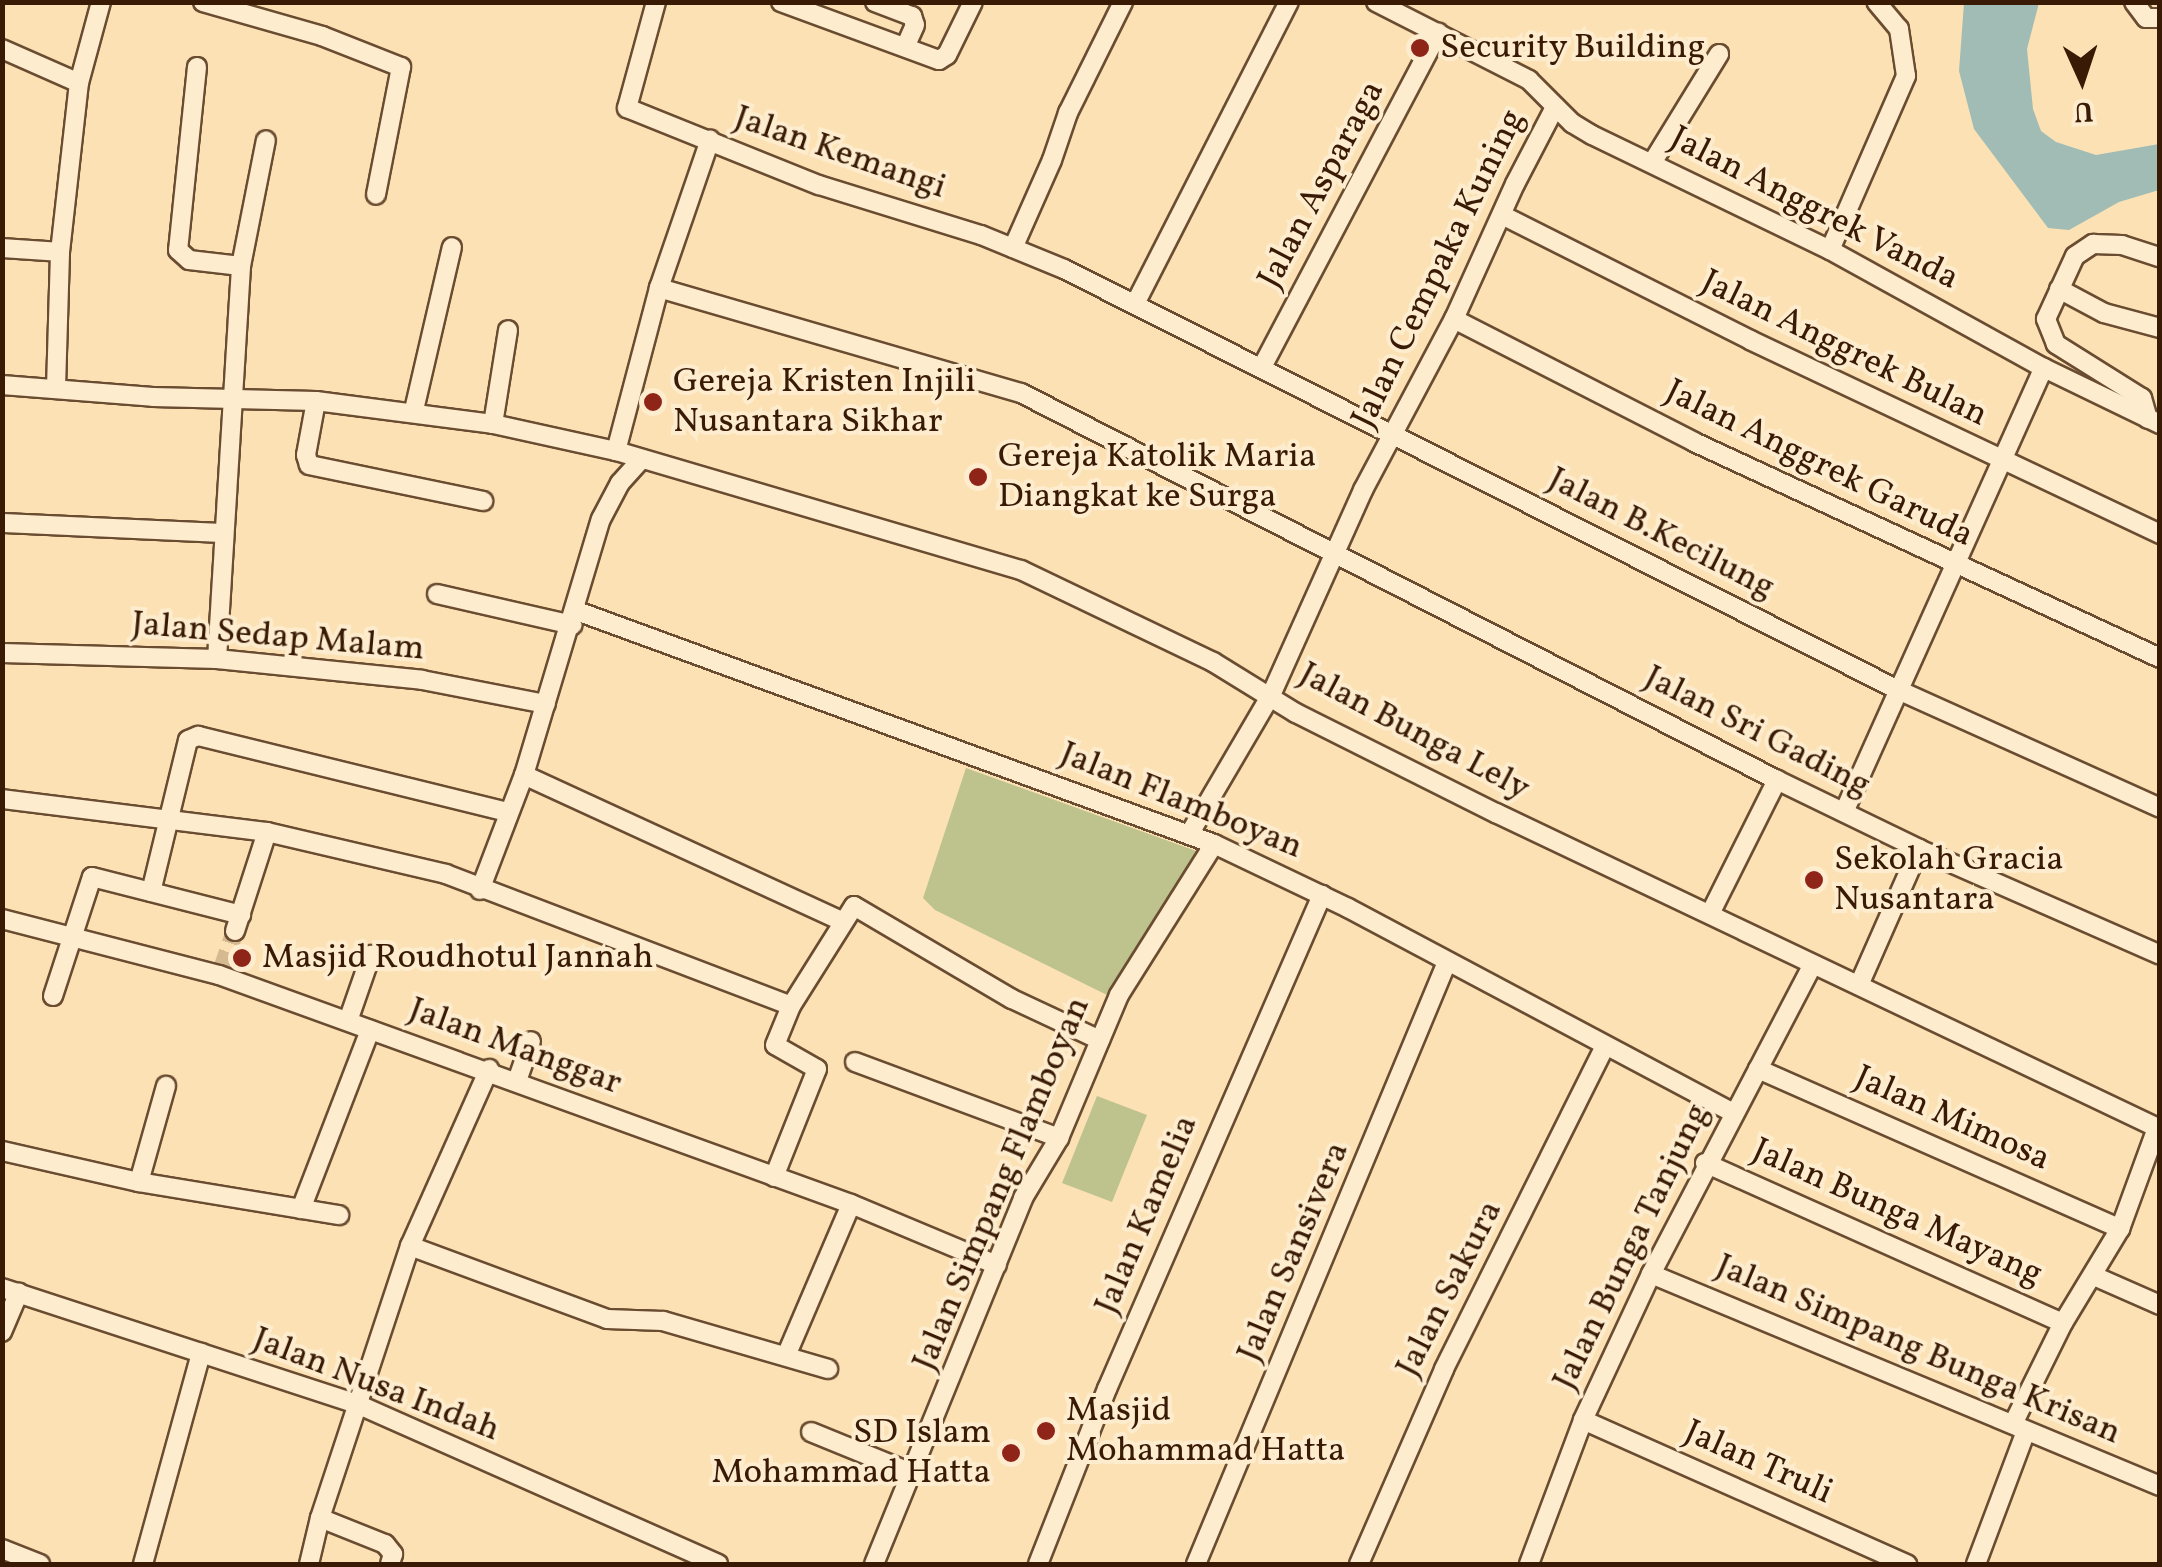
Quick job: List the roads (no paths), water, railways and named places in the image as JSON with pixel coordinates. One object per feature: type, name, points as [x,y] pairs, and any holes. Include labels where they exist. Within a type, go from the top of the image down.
[{"type":"street","points":[[56,388],[60,252],[80,83],[100,2]]},
{"type":"street","points":[[203,2],[265,10],[401,67],[376,195]]},
{"type":"street","points":[[656,2],[626,107],[710,140]]},
{"type":"street","points":[[782,2],[940,60],[947,55],[973,2]]},
{"type":"street","points":[[874,2],[912,16],[915,25],[905,48]]},
{"type":"street","points":[[1013,248],[1123,2]]},
{"type":"street","points":[[1135,304],[1289,2]]},
{"type":"street","name":"Jalan Anggrek Vanda","points":[[1376,2],[1529,80],[1572,123],[1830,250],[2044,368],[2154,422]]},
{"type":"street","points":[[1830,250],[1906,76],[1899,29],[1876,2]]},
{"type":"street","points":[[2134,2],[2139,12],[2155,18]]},
{"type":"street","name":"Jalan Asparaga","points":[[1262,367],[1438,33]]},
{"type":"street","points":[[2,49],[80,83]]},
{"type":"street","points":[[1652,163],[1719,54]]},
{"type":"street","points":[[197,67],[178,250],[189,260],[241,266]]},
{"type":"street","name":"Jalan Cempaka Kuning","points":[[1190,834],[1272,694],[1333,552],[1454,319],[1556,108]]},
{"type":"street","points":[[218,658],[241,266],[266,140]]},
{"type":"street","name":"Jalan Kemangi","points":[[616,452],[659,288],[710,140],[819,185],[1013,248],[1262,367]]},
{"type":"street","name":"Jalan Anggrek Bulan","points":[[1502,216],[2002,462],[2160,534]]},
{"type":"street","points":[[2154,422],[2142,398],[2056,344],[2046,319],[2074,256],[2092,244],[2122,245],[2160,257]]},
{"type":"street","points":[[2,248],[60,252]]},
{"type":"street","points":[[414,410],[452,248]]},
{"type":"street","name":"Jalan Sri Gading","points":[[659,288],[1021,393],[1777,780],[1919,848],[2160,954]]},
{"type":"street","points":[[2059,289],[2104,313],[2160,328]]},
{"type":"street","name":"Jalan Anggrek Garuda","points":[[1454,319],[1694,442],[1952,566],[2160,658]]},
{"type":"street","points":[[493,424],[508,330]]},
{"type":"street","name":"Jalan B.Kecilung","points":[[1262,367],[1898,690],[2160,808]]},
{"type":"street","points":[[1844,812],[2044,368]]},
{"type":"street","name":"Jalan Bunga Lely","points":[[2,385],[316,401],[414,410],[493,424],[616,452],[1021,570],[1080,594],[1272,694],[1296,712],[1479,804],[2158,1129]]},
{"type":"street","points":[[316,401],[306,455],[309,465],[483,501]]},
{"type":"street","points":[[480,890],[524,775],[601,519],[620,483],[642,460]]},
{"type":"street","points":[[2,522],[224,533]]},
{"type":"street","name":"Jalan Flamboyan","points":[[438,594],[574,618],[1190,834],[1322,895],[1734,1114]]},
{"type":"street","name":"Jalan Sedap Malam","points":[[2,653],[218,658],[422,680],[546,704]]},
{"type":"street","points":[[151,892],[188,740],[198,736],[507,812]]},
{"type":"street","points":[[524,775],[843,922]]},
{"type":"street","points":[[1710,914],[1777,780]]},
{"type":"street","points":[[2,799],[267,832],[446,874],[791,1006]]},
{"type":"street","points":[[53,996],[92,877],[151,892],[238,923],[267,832]]},
{"type":"street","name":"Jalan Simpang Flamboyan","points":[[874,1564],[914,1474],[1023,1198],[1059,1138],[1100,1040],[1142,955],[1214,844]]},
{"type":"street","points":[[1859,985],[1919,848]]},
{"type":"street","name":"Jalan Kamelia","points":[[1038,1564],[1107,1389],[1322,895]]},
{"type":"street","points":[[774,1176],[816,1069],[775,1044],[791,1006],[856,905],[1012,998],[1100,1040]]},
{"type":"street","name":"Jalan Manggar","points":[[2,919],[220,972],[852,1204],[997,1265]]},
{"type":"street","points":[[348,1021],[370,954]]},
{"type":"street","name":"Jalan Sansivera","points":[[1196,1564],[1447,962]]},
{"type":"street","name":"Jalan Bunga Tanjung","points":[[1531,1564],[1583,1420],[1651,1274],[1705,1164],[1812,966]]},
{"type":"street","points":[[301,1209],[370,1030]]},
{"type":"street","points":[[517,1081],[531,1041]]},
{"type":"street","name":"Jalan Sakura","points":[[1358,1564],[1444,1370],[1604,1046]]},
{"type":"street","points":[[855,1062],[1059,1138]]},
{"type":"street","name":"Jalan Mimosa","points":[[1758,1068],[2120,1229]]},
{"type":"street","points":[[309,1564],[320,1518],[410,1246],[489,1069]]},
{"type":"street","points":[[139,1182],[166,1086]]},
{"type":"street","points":[[1976,1564],[2019,1428],[2064,1322],[2120,1229],[2158,1129]]},
{"type":"street","points":[[2,1151],[139,1182],[339,1216]]},
{"type":"street","name":"Jalan Bunga Mayang","points":[[1705,1164],[2064,1322]]},
{"type":"street","points":[[786,1356],[852,1204]]},
{"type":"street","points":[[410,1246],[607,1319],[663,1321],[828,1369]]},
{"type":"street","name":"Jalan Simpang Bunga Krisan","points":[[1651,1274],[2160,1486]]},
{"type":"street","points":[[2094,1276],[2160,1305]]},
{"type":"street","points":[[2,1332],[11,1290]]},
{"type":"street","name":"Jalan Nusa Indah","points":[[11,1290],[357,1404],[718,1564]]},
{"type":"street","points":[[143,1564],[201,1354]]},
{"type":"street","name":"Jalan Truli","points":[[1583,1420],[1907,1564]]},
{"type":"street","points":[[811,1432],[914,1474]]},
{"type":"street","points":[[320,1518],[386,1544],[393,1554],[390,1564]]},
{"type":"street","points":[[2,1549],[40,1564]]},
{"type":"water","points":[[1964,3],[2039,3],[2027,49],[2033,109],[2041,131],[2056,142],[2096,155],[2159,144],[2159,190],[2119,202],[2069,230],[2048,228],[1974,129],[1959,71]]},
{"type":"tunnel","points":[[222,969],[235,931]]},
{"type":"place","name":"Security Building","points":[[1420,48]]},
{"type":"place","name":"Gereja Kristen Injili Nusantara Sikhar","points":[[653,402]]},
{"type":"place","name":"Gereja Katolik Maria Diangkat ke Surga","points":[[978,477]]},
{"type":"place","name":"Sekolah Gracia Nusantara","points":[[1814,880]]},
{"type":"place","name":"Masjid Roudhotul Jannah","points":[[242,958]]},
{"type":"place","name":"Masjid Mohammad Hatta","points":[[1046,1431]]},
{"type":"place","name":"SD Islam Mohammad Hatta","points":[[1011,1453]]}]
